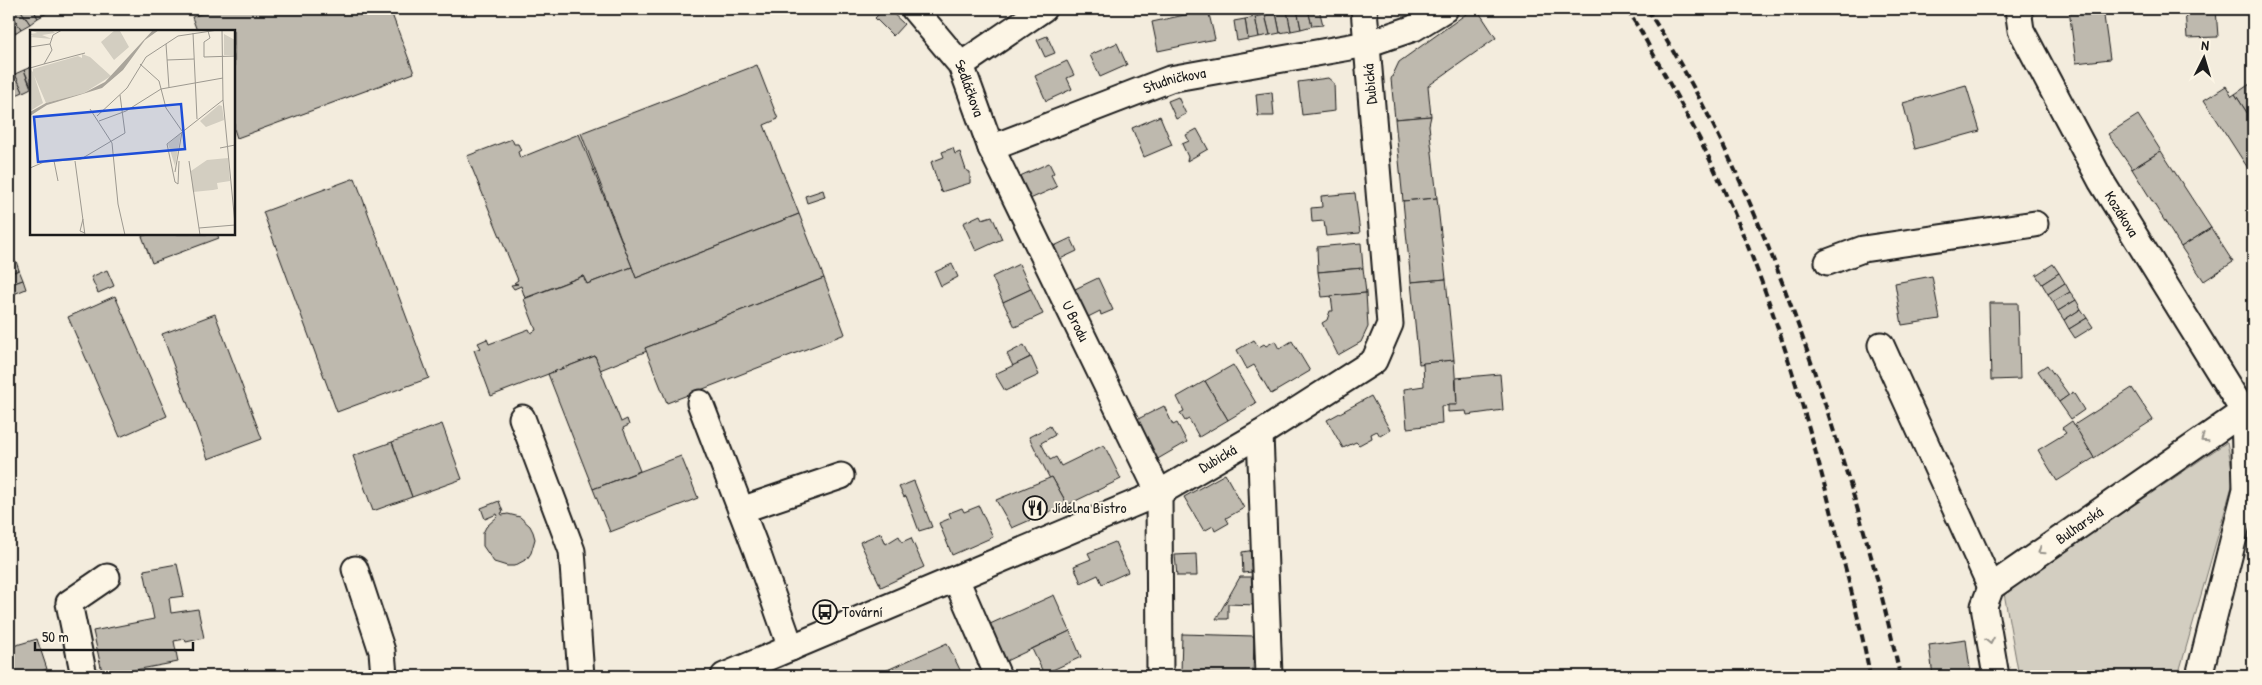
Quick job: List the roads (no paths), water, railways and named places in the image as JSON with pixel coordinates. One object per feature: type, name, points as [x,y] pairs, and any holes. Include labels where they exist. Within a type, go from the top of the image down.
[{"type":"street","points":[[914,9],[961,65]]},
{"type":"street","name":"Sedláčkova","points":[[991,148],[961,65],[1043,9]]},
{"type":"street","name":"Dubická","points":[[724,676],[1159,493],[1260,434],[1374,361],[1390,324],[1364,9]]},
{"type":"street","name":"Studničkova","points":[[991,148],[1170,79],[1367,44],[1414,28],[1444,9]]},
{"type":"street","name":"Kozákova","points":[[2018,9],[2021,30],[2101,181],[2249,408]]},
{"type":"street","name":"U Brodu","points":[[991,148],[1159,493]]},
{"type":"street","points":[[1828,262],[1863,249],[2035,224]]},
{"type":"street","points":[[1880,345],[1991,587],[1984,606],[1996,676]]},
{"type":"street","points":[[700,403],[791,648]]},
{"type":"street","points":[[2199,676],[2246,489],[2249,408]]},
{"type":"street","name":"Bulharská","points":[[1991,587],[2249,408]]},
{"type":"street","points":[[522,418],[572,551],[581,676]]},
{"type":"street","points":[[1260,434],[1269,676]]},
{"type":"street","points":[[741,510],[841,476]]},
{"type":"street","points":[[1159,493],[1160,676]]},
{"type":"street","points":[[355,569],[382,651],[384,676]]},
{"type":"street","points":[[84,676],[69,603],[107,577]]},
{"type":"street","points":[[956,579],[998,676]]},
{"type":"railway","points":[[1626,9],[1641,31],[1708,157],[1736,217],[1769,302],[1798,389],[1822,477],[1858,618],[1870,676]]},
{"type":"railway","points":[[1647,9],[1679,62],[1708,116],[1735,171],[1783,285],[1805,344],[1867,541],[1900,676]]},
{"type":"place","name":"Jídelna Bistro","points":[[1035,508]]},
{"type":"place","name":"Tovární","points":[[825,612]]}]
